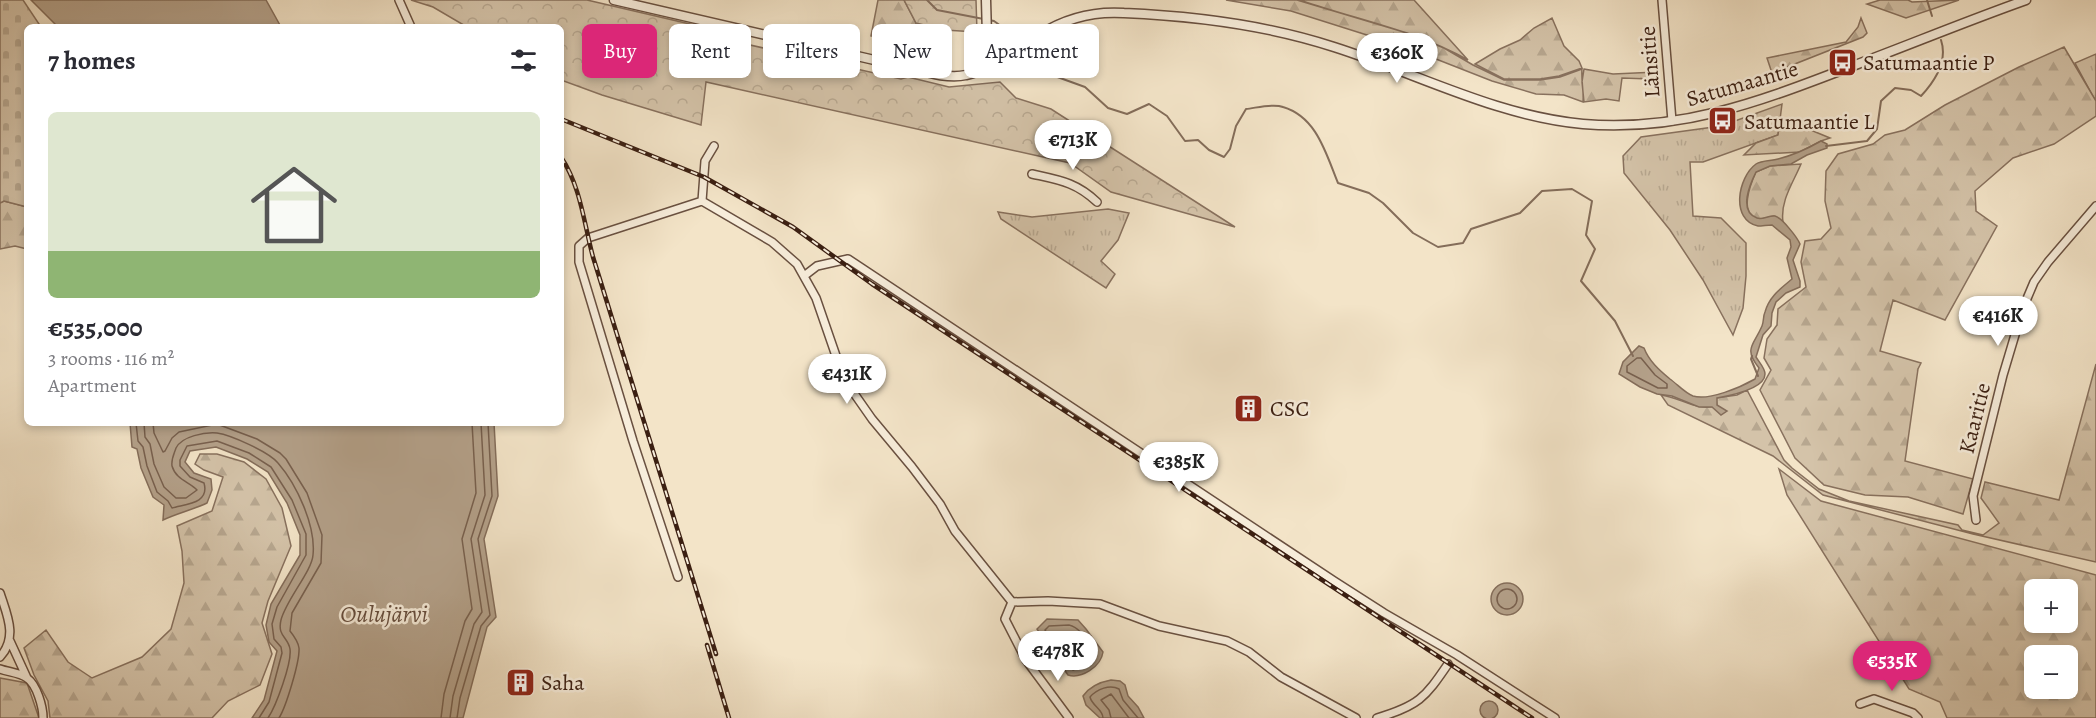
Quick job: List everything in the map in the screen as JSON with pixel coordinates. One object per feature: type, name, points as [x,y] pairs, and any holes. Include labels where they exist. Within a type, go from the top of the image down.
[{"type":"street","points":[[399,0],[410,24]]},
{"type":"street","name":"Satumaantie","points":[[614,0],[940,74],[964,76]]},
{"type":"street","points":[[986,0],[987,24]]},
{"type":"street","name":"Länsitie","points":[[1662,0],[1672,121]]},
{"type":"street","name":"Satumaantie","points":[[1060,24],[1092,14],[1121,12],[1250,26],[1302,36],[1490,103],[1546,118],[1581,124],[1618,125],[1672,121],[1719,113],[1789,90],[2026,0]]},
{"type":"street","points":[[702,201],[705,161],[714,146]]},
{"type":"street","points":[[1032,174],[1067,182],[1084,190],[1096,202]]},
{"type":"street","points":[[678,577],[633,441],[579,262],[579,246],[588,238],[702,201],[772,242],[797,264],[824,318],[844,379],[872,419],[940,504],[955,531],[1012,602]]},
{"type":"street","name":"Kaaritie","points":[[1976,520],[1973,496],[2003,375],[2023,308],[2034,282],[2048,262],[2096,206]]},
{"type":"street","points":[[804,276],[818,266],[848,259],[1334,581],[1457,655],[1555,718]]},
{"type":"street","points":[[0,593],[10,626],[10,641],[27,678],[33,685],[43,711],[43,718]]},
{"type":"street","points":[[1012,602],[1048,601],[1100,604],[1159,626],[1227,641],[1249,652],[1281,677],[1356,718]]},
{"type":"street","points":[[1012,602],[1005,620],[1026,660],[1069,718]]},
{"type":"street","points":[[0,657],[10,641]]},
{"type":"street","points":[[1377,718],[1410,706],[1427,693],[1448,664]]},
{"type":"street","points":[[0,669],[27,678]]},
{"type":"street","points":[[1860,704],[1874,699],[1913,713],[1918,718]]},
{"type":"green space","points":[[0,0],[23,0],[39,24],[24,24],[24,206],[4,201],[0,203]]},
{"type":"green space","points":[[411,0],[587,0],[690,24],[669,24],[669,78],[751,78],[751,45],[763,48],[763,78],[860,78],[860,70],[872,72],[872,78],[912,78],[949,87],[1000,82],[1016,98],[1051,109],[1235,227],[1111,192],[1070,163],[706,82],[701,125],[564,81],[564,24],[462,24],[433,7]]},
{"type":"green space","points":[[878,0],[904,0],[916,23],[916,24],[873,24]]},
{"type":"green space","points":[[904,0],[976,0],[977,24],[964,24],[964,31],[952,30],[952,24],[916,23]]},
{"type":"green space","points":[[1226,0],[1297,0],[1407,33],[1444,48],[1504,80],[1540,80],[1560,77],[1582,69],[1583,102],[1564,95],[1536,94],[1492,81],[1408,48],[1291,11]]},
{"type":"green space","points":[[1300,0],[1414,0],[1468,60],[1407,33]]},
{"type":"green space","points":[[1880,0],[1912,2],[1959,0],[1906,18],[1867,4]]},
{"type":"green space","points":[[1552,18],[1564,46],[1579,61],[1582,68],[1559,76],[1540,79],[1504,79],[1475,64],[1520,40],[1534,28]]},
{"type":"green space","points":[[1861,18],[1867,33],[1863,37],[1772,73],[1767,58],[1846,42],[1858,27]]},
{"type":"green space","points":[[2064,47],[2096,101],[2096,116],[2054,144],[2013,158],[1975,191],[1976,211],[1997,226],[1945,320],[1893,300],[1880,351],[1921,363],[1918,369],[1905,461],[1973,479],[1963,514],[1908,497],[1865,495],[1824,485],[1795,458],[1760,390],[1771,370],[1764,358],[1767,339],[1777,325],[1778,309],[1806,287],[1801,262],[1805,241],[1821,239],[1831,228],[1825,201],[1826,171],[1838,154],[1873,144],[1885,135],[1905,130],[1945,105]]},
{"type":"green space","points":[[2096,54],[2096,102],[2075,63]]},
{"type":"green space","points":[[1584,69],[1613,74],[1657,72],[1658,76],[1650,79],[1622,78],[1619,101],[1606,99],[1584,102],[1582,82]]},
{"type":"green space","points":[[1782,104],[1778,135],[1703,162],[1690,162],[1693,216],[1721,218],[1746,243],[1743,308],[1733,335],[1703,280],[1670,230],[1624,173],[1623,156],[1641,137],[1721,126]]},
{"type":"green space","points":[[1796,124],[1830,138],[1800,152],[1744,155],[1756,143],[1778,135],[1779,127]]},
{"type":"green space","points":[[1801,164],[1785,199],[1783,222],[1774,216],[1760,219],[1753,217],[1747,206],[1756,172],[1770,166]]},
{"type":"green space","points":[[4,201],[24,206],[24,248],[15,246],[0,249],[0,203]]},
{"type":"green space","points":[[1108,209],[1129,213],[1118,240],[1101,261],[1115,274],[1106,288],[1001,219],[998,212],[1032,217]]},
{"type":"green space","points":[[2096,364],[2096,562],[1973,534],[1823,495],[1773,456],[1668,405],[1661,395],[1696,406],[1710,407],[1717,405],[1716,398],[1737,395],[1747,390],[1784,460],[1819,489],[1849,501],[1958,525],[1962,530],[1983,535],[1999,523],[1981,498],[1985,482],[2059,500]]},
{"type":"green space","points":[[200,454],[217,454],[244,462],[266,479],[282,508],[291,546],[268,601],[262,623],[272,654],[260,685],[228,701],[212,718],[50,718],[48,701],[34,675],[24,648],[46,630],[68,662],[92,678],[142,657],[171,629],[184,583],[182,551],[177,526],[212,511],[223,477],[195,464]]},
{"type":"green space","points":[[1779,469],[1821,501],[2096,575],[2096,718],[1947,718],[1940,702],[1909,689],[1787,495]]},
{"type":"green space","points":[[0,678],[27,683],[39,718],[0,718]]},
{"type":"water","points":[[31,0],[266,0],[279,24],[55,24]]},
{"type":"water","points":[[1821,141],[1827,144],[1827,148],[1791,164],[1770,166],[1756,172],[1747,197],[1748,210],[1751,215],[1757,218],[1778,217],[1800,244],[1793,260],[1800,287],[1786,293],[1776,302],[1771,326],[1763,335],[1756,357],[1765,374],[1759,384],[1745,391],[1717,398],[1717,405],[1727,411],[1721,415],[1712,407],[1699,407],[1672,396],[1657,394],[1619,374],[1623,362],[1639,346],[1644,348],[1662,372],[1693,396],[1716,395],[1755,379],[1759,368],[1752,356],[1752,347],[1762,326],[1769,302],[1792,279],[1787,258],[1791,247],[1790,240],[1772,225],[1758,226],[1743,216],[1740,207],[1741,188],[1750,170],[1756,164],[1790,156]]},
{"type":"water","name":"Oulujärvi","points":[[130,426],[494,426],[498,496],[484,539],[496,617],[487,627],[463,718],[252,718],[264,700],[277,651],[269,642],[266,625],[271,604],[300,555],[300,535],[287,503],[268,472],[247,459],[216,447],[190,451],[185,462],[194,473],[211,479],[212,490],[207,503],[163,520],[164,505],[153,497],[141,468],[137,449],[132,447]]},
{"type":"water","points":[[1507,583],[1518,588],[1523,599],[1518,610],[1507,615],[1496,610],[1491,599],[1496,588]]},
{"type":"water","points":[[1047,619],[1078,620],[1086,629],[1103,652],[1099,662],[1090,671],[1079,675],[1068,675],[1037,629]]},
{"type":"water","points":[[1111,680],[1120,681],[1125,685],[1128,696],[1144,718],[1100,718],[1086,705],[1083,696],[1089,690]]},
{"type":"water","points":[[1489,701],[1495,704],[1498,710],[1495,716],[1489,719],[1483,716],[1480,710],[1483,704]]},
{"type":"waterway","points":[[927,0],[937,10],[994,21],[998,24]]},
{"type":"waterway","points":[[1927,0],[1932,16]]},
{"type":"waterway","points":[[1826,146],[1867,141],[1877,129],[1881,101],[1895,88],[1911,90],[1921,96],[1939,70],[1943,56],[1941,40]]},
{"type":"waterway","points":[[1060,78],[1085,87],[1108,108],[1127,114],[1149,104],[1167,116],[1185,141],[1198,140],[1209,150],[1224,157],[1230,149],[1236,126],[1246,109],[1274,105],[1295,112],[1304,119],[1319,138],[1338,183],[1369,193],[1383,203],[1413,233],[1438,247],[1463,243],[1471,229],[1520,213],[1542,191],[1572,189],[1592,201],[1586,235],[1595,249],[1581,281],[1615,321],[1633,356]]},
{"type":"waterway","points":[[1752,356],[1751,359],[1758,376]]},
{"type":"railway","points":[[564,120],[704,177],[793,227],[872,284],[1532,718]]},
{"type":"railway","points":[[564,162],[578,193],[593,257],[716,654]]},
{"type":"railway","points":[[707,645],[729,718]]},
{"type":"place","name":"Satumaantie P","points":[[1842,62]]},
{"type":"place","name":"Satumaantie L","points":[[1723,121]]},
{"type":"place","name":"CSC","points":[[1249,408]]},
{"type":"place","name":"Saha","points":[[520,682]]}]
